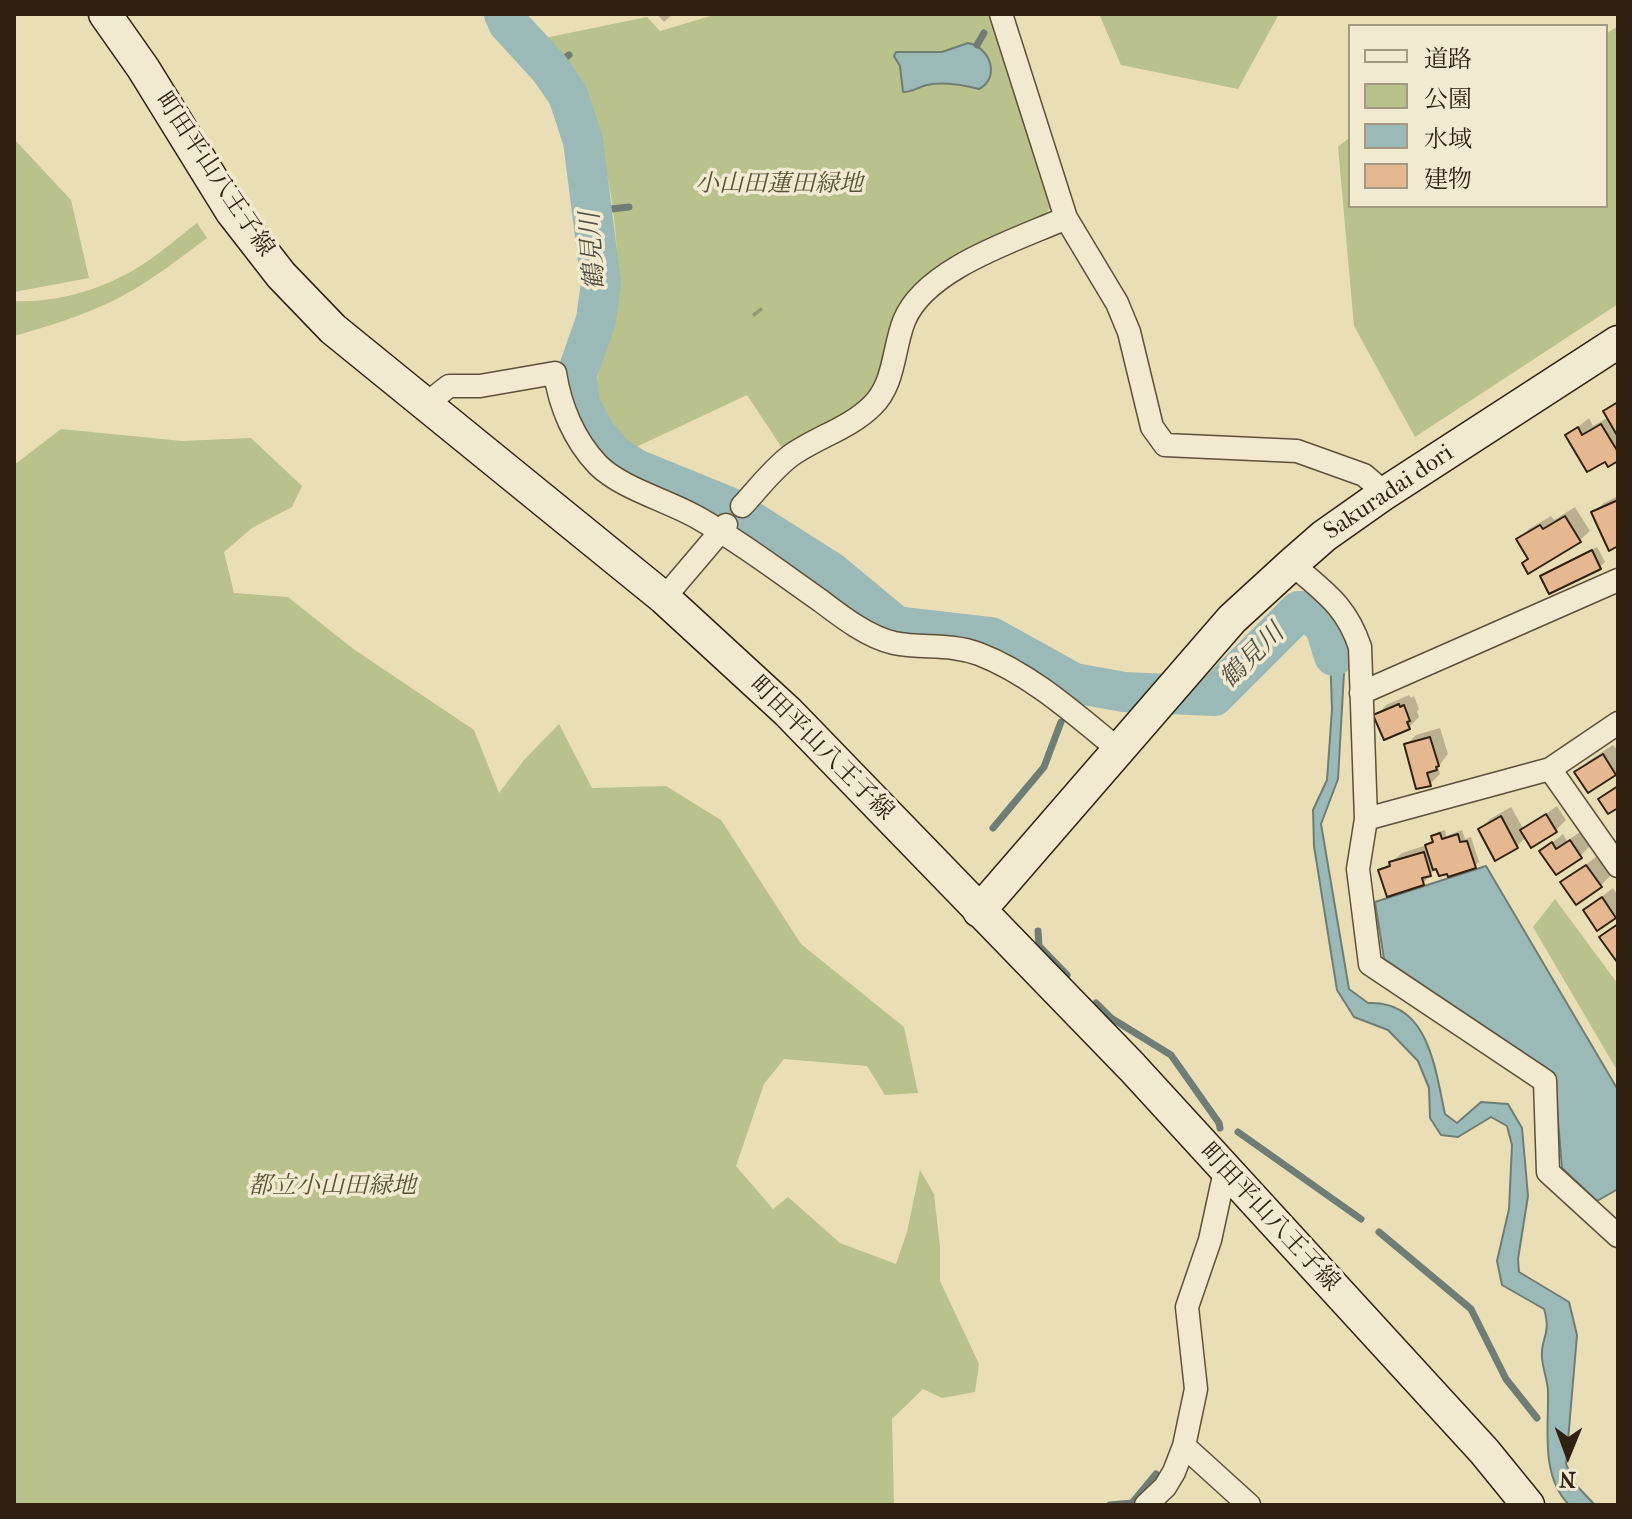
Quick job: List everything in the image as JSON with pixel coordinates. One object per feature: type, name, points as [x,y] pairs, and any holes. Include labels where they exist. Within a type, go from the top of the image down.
[{"type":"main road","name":"町田平山八王子線","points":[[105,14],[143,68],[232,212],[281,275],[333,329],[664,598],[788,712],[1132,1067],[1484,1451],[1528,1505]]},
{"type":"main road","name":"Sakuradai dori","points":[[1119,750],[1232,619],[1324,536],[1618,342]]},
{"type":"main road","points":[[979,911],[1119,750]]},
{"type":"street","points":[[1001,14],[1066,218],[1117,303],[1129,332],[1152,427],[1165,445],[1297,451],[1364,475],[1385,493]]},
{"type":"street","points":[[742,506],[788,458],[874,404],[888,379],[905,318],[913,304],[935,281],[963,264],[1066,218]]},
{"type":"street","points":[[426,404],[449,386],[480,386],[555,373],[567,419],[599,467],[634,488],[724,528],[855,625],[894,643],[947,645],[979,654],[1060,701],[1119,750]]},
{"type":"street","points":[[664,598],[724,528]]},
{"type":"street","points":[[1292,564],[1333,600],[1352,624],[1360,647],[1366,819],[1358,869],[1370,964],[1545,1081],[1548,1172],[1618,1236]]},
{"type":"street","points":[[1361,693],[1618,580]]},
{"type":"street","points":[[1366,819],[1550,769],[1618,723]]},
{"type":"street","points":[[1550,769],[1618,866]]},
{"type":"street","points":[[1146,1505],[1169,1480],[1184,1446],[1196,1389],[1187,1307],[1210,1240],[1225,1171]]},
{"type":"street","points":[[1184,1446],[1249,1505]]},
{"type":"green space","name":"小山田蓮田緑地","points":[[717,14],[987,14],[993,19],[1051,207],[1043,217],[930,273],[877,384],[846,413],[784,451],[747,395],[634,448],[606,418],[597,386],[613,326],[618,277],[610,191],[588,107],[570,73],[540,39],[647,17],[660,31]]},
{"type":"green space","points":[[1099,14],[1279,14],[1238,89],[1121,65]]},
{"type":"green space","points":[[1618,26],[1618,304],[1415,437],[1354,326],[1338,147],[1348,139],[1348,208],[1608,208],[1608,33]]},
{"type":"green space","points":[[14,139],[71,200],[89,278],[14,292]]},
{"type":"green space","points":[[197,223],[207,238],[127,294],[96,309],[14,336],[14,301],[60,298],[119,278],[141,266]]},
{"type":"green space","name":"都立小山田緑地","points":[[61,429],[182,441],[251,438],[302,486],[292,507],[252,528],[224,552],[234,593],[288,597],[352,648],[474,730],[499,793],[524,760],[559,724],[592,788],[666,786],[721,820],[801,944],[904,1027],[918,1093],[885,1095],[867,1066],[784,1059],[764,1084],[736,1166],[773,1209],[788,1197],[840,1243],[896,1264],[907,1232],[920,1170],[934,1194],[940,1281],[979,1364],[975,1392],[942,1398],[923,1389],[892,1419],[894,1505],[14,1505],[14,465]]},
{"type":"green space","points":[[1555,899],[1618,984],[1618,1072],[1533,927]]},
{"type":"water","points":[[968,43],[987,56],[991,70],[986,84],[979,89],[940,83],[903,92],[900,66],[894,56],[896,52],[942,52]]},
{"type":"water","points":[[1313,604],[1333,622],[1341,637],[1344,673],[1338,779],[1321,824],[1349,989],[1368,1003],[1388,1005],[1404,1013],[1417,1025],[1432,1058],[1445,1114],[1457,1123],[1481,1102],[1508,1104],[1522,1128],[1528,1196],[1518,1259],[1519,1272],[1569,1302],[1577,1335],[1566,1464],[1575,1484],[1595,1505],[1569,1505],[1560,1493],[1550,1465],[1548,1390],[1542,1358],[1547,1325],[1544,1309],[1502,1285],[1497,1261],[1509,1209],[1512,1145],[1507,1126],[1491,1117],[1458,1137],[1441,1135],[1430,1118],[1429,1088],[1418,1061],[1388,1030],[1354,1017],[1337,990],[1314,846],[1313,810],[1327,780],[1332,709],[1330,651],[1320,632],[1303,616]]},
{"type":"water","points":[[1486,866],[1618,1090],[1618,1189],[1597,1201],[1562,1168],[1554,1073],[1384,959],[1375,902]]},
{"type":"building","points":[[1618,402],[1618,437],[1603,411]]},
{"type":"building","points":[[1601,424],[1618,452],[1618,461],[1608,467],[1605,462],[1587,472],[1565,435],[1578,427],[1582,435]]},
{"type":"building","points":[[1618,500],[1618,546],[1609,551],[1591,512]]},
{"type":"building","points":[[1565,516],[1581,542],[1528,574],[1522,563],[1528,559],[1516,539],[1540,525],[1543,529]]},
{"type":"building","points":[[1592,550],[1601,569],[1549,594],[1540,576]]},
{"type":"building","points":[[1399,704],[1400,707],[1404,705],[1410,729],[1384,740],[1373,715]]},
{"type":"building","points":[[1430,737],[1439,766],[1437,770],[1427,773],[1431,786],[1416,789],[1404,744]]},
{"type":"building","points":[[1603,754],[1616,775],[1588,793],[1574,772]]},
{"type":"building","points":[[1618,786],[1618,808],[1608,814],[1598,799]]},
{"type":"building","points":[[1546,814],[1557,832],[1531,848],[1520,830]]},
{"type":"building","points":[[1501,816],[1518,848],[1495,861],[1478,829]]},
{"type":"building","points":[[1440,833],[1442,839],[1458,834],[1460,842],[1467,841],[1476,868],[1448,877],[1447,874],[1439,876],[1436,869],[1433,870],[1425,845],[1433,842],[1431,836]]},
{"type":"building","points":[[1570,840],[1582,858],[1556,875],[1539,851],[1552,842],[1556,849]]},
{"type":"building","points":[[1424,852],[1431,876],[1422,878],[1424,885],[1387,897],[1378,870],[1390,866],[1389,862]]},
{"type":"building","points":[[1586,865],[1602,887],[1576,905],[1560,882]]},
{"type":"building","points":[[1602,897],[1616,918],[1597,931],[1583,910]]},
{"type":"building","points":[[1618,924],[1618,961],[1617,962],[1599,937]]},
{"type":"waterway","name":"鶴見川","points":[[504,14],[508,23],[550,69],[568,95],[583,141],[601,283],[596,320],[577,374],[580,405],[596,434],[615,456],[636,469],[727,506],[831,572],[896,626],[991,637],[1074,683],[1124,692],[1214,696],[1299,611],[1309,611],[1325,627],[1334,656]]},
{"type":"waterway","points":[[977,45],[984,33]]},
{"type":"waterway","points":[[550,69],[569,55]]},
{"type":"waterway","points":[[593,211],[629,207]]},
{"type":"waterway","points":[[1072,692],[1074,683]]},
{"type":"waterway","points":[[993,828],[1044,767],[1061,722]]},
{"type":"waterway","points":[[1038,931],[1039,946],[1067,975]]},
{"type":"waterway","points":[[1096,1003],[1111,1018],[1171,1055],[1220,1128]]},
{"type":"waterway","points":[[1238,1132],[1361,1219]]},
{"type":"waterway","points":[[1379,1232],[1471,1309],[1506,1379],[1537,1418]]},
{"type":"waterway","points":[[1110,1505],[1132,1503],[1156,1474]]}]
